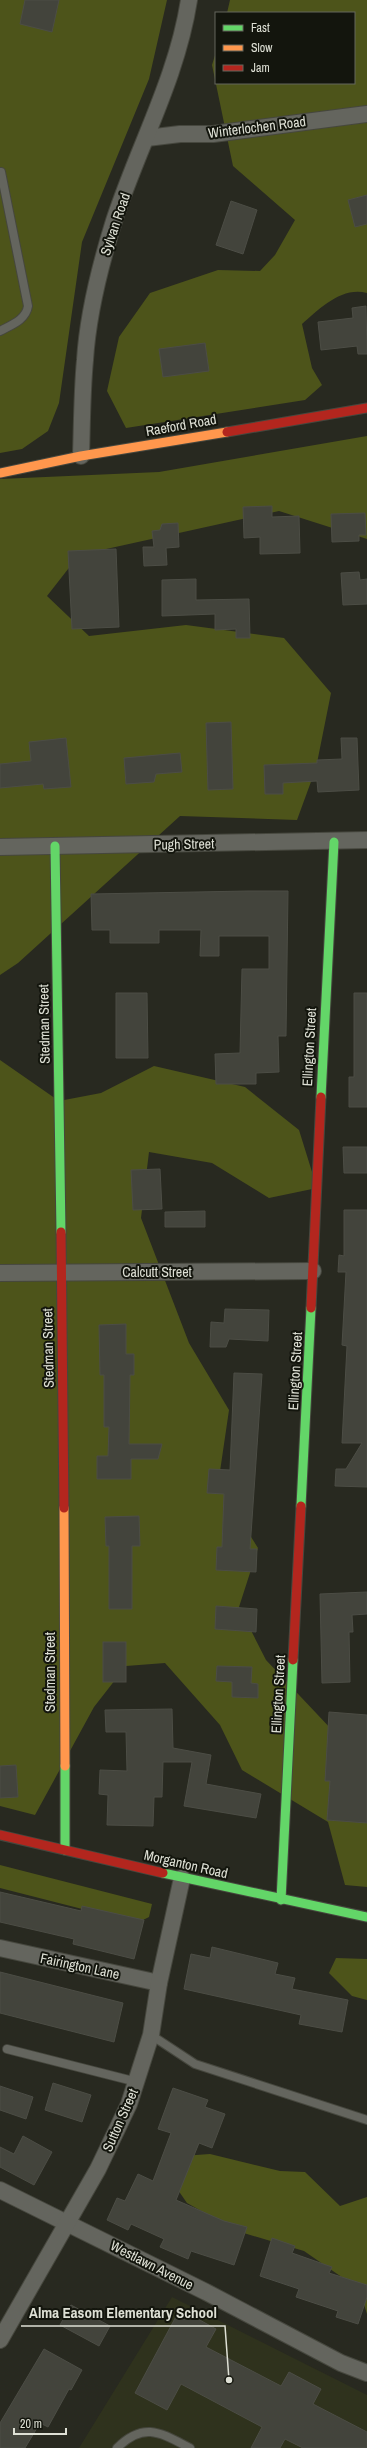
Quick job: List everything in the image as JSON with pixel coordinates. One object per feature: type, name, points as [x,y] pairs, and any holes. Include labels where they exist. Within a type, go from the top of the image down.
[{"type":"street","name":"Sylvan Road","points":[[81,456],[85,359],[93,303],[101,264],[115,219],[148,138],[175,58],[189,0]]},
{"type":"street","name":"Winterlochen Road","points":[[148,138],[180,134],[213,134],[367,114]]},
{"type":"street","name":"Raeford Road","points":[[0,474],[81,456],[367,408]]},
{"type":"street","name":"Pugh Street","points":[[0,847],[334,842],[367,840]]},
{"type":"street","name":"Ellington Street","points":[[281,1900],[334,842]]},
{"type":"street","name":"Stedman Street","points":[[55,846],[61,1272],[65,1850]]},
{"type":"street","name":"Calcutt Street","points":[[0,1273],[313,1270]]},
{"type":"street","name":"Morganton Road","points":[[0,1835],[182,1878],[367,1917]]},
{"type":"street","name":"Sutton Street","points":[[0,2340],[98,2170],[129,2104],[152,2035],[159,1983],[182,1878]]},
{"type":"street","name":"Fairington Lane","points":[[0,1948],[159,1983]]},
{"type":"street","name":"Westlawn Avenue","points":[[0,2190],[68,2223],[341,2363],[367,2373]]},
{"type":"lane","points":[[0,331],[23,319],[27,312],[28,306],[1,172]]},
{"type":"lane","points":[[152,2035],[196,2064],[367,2120]]},
{"type":"lane","points":[[7,2049],[137,2082]]},
{"type":"lane","points":[[117,2448],[137,2434],[150,2430],[160,2432],[190,2448]]},
{"type":"shaded area","points":[[172,2297],[367,2395],[367,2448],[79,2448]]},
{"type":"green space","points":[[0,0],[167,0],[149,79],[82,242],[59,403],[48,431],[22,449],[0,453]]},
{"type":"green space","points":[[230,0],[367,0],[367,293],[349,293],[340,296],[323,306],[302,324],[312,368],[322,385],[305,400],[126,428],[107,391],[119,337],[150,293],[218,270],[260,271],[275,255],[295,220],[233,166],[216,84],[355,84],[355,12],[227,12]]},
{"type":"green space","points":[[215,55],[215,79],[212,65]]},
{"type":"green space","points":[[367,436],[367,539],[279,511],[79,555],[47,596],[89,636],[186,625],[284,638],[331,693],[316,768],[297,820],[180,816],[18,963],[0,975],[0,479],[159,472]]},
{"type":"green space","points":[[0,1060],[59,1101],[101,1093],[154,1066],[245,1087],[299,1130],[317,1188],[269,1198],[212,1163],[149,1152],[141,1218],[189,1343],[229,1410],[218,1485],[258,1548],[239,1607],[266,1660],[367,1767],[367,1887],[345,1885],[328,1822],[242,1770],[220,1725],[165,1663],[126,1666],[94,1707],[35,1815],[0,1806]]},
{"type":"green space","points":[[0,1865],[152,1904],[149,1917],[137,1923],[0,1888]]},
{"type":"green space","points":[[336,1958],[367,1959],[367,2000],[352,1996],[329,1973]]},
{"type":"green space","points":[[210,2154],[280,2171],[305,2172],[340,2206],[367,2197],[367,2314],[359,2289],[304,2251],[237,2231],[187,2203],[171,2180],[182,2156]]},
{"type":"building","points":[[25,0],[59,0],[52,32],[20,24]]},
{"type":"building","points":[[367,195],[367,224],[355,227],[348,200]]},
{"type":"building","points":[[231,201],[257,210],[243,254],[216,245]]},
{"type":"building","points":[[366,306],[367,354],[358,354],[357,346],[321,350],[318,322],[353,318],[352,308]]},
{"type":"building","points":[[205,343],[209,371],[163,377],[159,349]]},
{"type":"building","points":[[272,506],[272,517],[299,516],[300,553],[260,554],[260,537],[244,538],[243,507]]},
{"type":"building","points":[[365,513],[366,535],[359,535],[359,541],[332,542],[331,514]]},
{"type":"building","points":[[178,523],[179,547],[166,548],[167,565],[144,566],[143,547],[154,547],[152,531],[160,530],[162,524]]},
{"type":"building","points":[[116,549],[119,627],[72,629],[68,551]]},
{"type":"building","points":[[359,572],[360,580],[367,579],[367,604],[343,605],[341,573]]},
{"type":"building","points":[[196,579],[196,600],[249,599],[250,638],[236,638],[236,629],[215,630],[215,614],[162,616],[162,580]]},
{"type":"building","points":[[231,722],[233,789],[208,790],[206,723]]},
{"type":"building","points":[[66,738],[71,787],[44,789],[43,784],[0,788],[0,764],[31,761],[29,742]]},
{"type":"building","points":[[341,738],[357,738],[359,790],[318,792],[317,781],[283,783],[283,794],[265,794],[264,765],[317,763],[317,760],[342,759]]},
{"type":"building","points":[[180,753],[182,772],[156,774],[154,782],[126,784],[124,758]]},
{"type":"building","points":[[288,891],[286,1036],[278,1036],[279,1072],[256,1073],[256,1084],[216,1084],[215,1054],[240,1053],[242,969],[269,969],[269,936],[219,936],[219,956],[200,956],[201,930],[159,930],[159,943],[110,943],[110,930],[92,930],[91,894]]},
{"type":"building","points":[[116,993],[147,993],[148,1058],[116,1058]]},
{"type":"building","points":[[354,993],[367,993],[367,1107],[349,1107],[349,1077],[354,1077]]},
{"type":"building","points":[[343,1147],[367,1147],[367,1173],[344,1173]]},
{"type":"building","points":[[160,1169],[162,1209],[133,1210],[131,1170]]},
{"type":"building","points":[[344,1210],[367,1210],[367,1487],[335,1486],[336,1469],[346,1469],[362,1443],[342,1443],[347,1346],[342,1345],[346,1272],[338,1272],[339,1255],[344,1256]]},
{"type":"building","points":[[205,1211],[205,1227],[165,1227],[165,1212]]},
{"type":"building","points":[[225,1309],[269,1310],[268,1341],[229,1339],[226,1347],[210,1347],[211,1322],[224,1323]]},
{"type":"building","points":[[126,1324],[126,1354],[134,1354],[134,1375],[130,1375],[129,1444],[162,1444],[158,1459],[131,1459],[131,1479],[97,1479],[97,1456],[108,1456],[109,1427],[104,1427],[104,1375],[100,1375],[99,1325]]},
{"type":"building","points":[[234,1373],[262,1374],[250,1549],[257,1549],[256,1572],[216,1570],[217,1547],[222,1547],[224,1494],[207,1493],[209,1469],[230,1470]]},
{"type":"building","points":[[139,1516],[140,1546],[132,1546],[132,1609],[109,1609],[109,1546],[106,1546],[105,1517]]},
{"type":"building","points":[[367,1592],[367,1614],[352,1615],[353,1632],[349,1632],[350,1682],[322,1683],[320,1594]]},
{"type":"building","points":[[216,1606],[257,1609],[256,1632],[215,1629]]},
{"type":"building","points":[[103,1642],[126,1642],[126,1682],[103,1682]]},
{"type":"building","points":[[217,1666],[252,1667],[251,1683],[258,1684],[258,1698],[232,1697],[232,1682],[216,1681]]},
{"type":"building","points":[[172,1709],[173,1748],[211,1755],[206,1784],[261,1794],[256,1818],[184,1806],[192,1762],[163,1762],[162,1797],[154,1797],[153,1826],[107,1825],[108,1795],[99,1794],[100,1770],[127,1771],[126,1732],[106,1732],[105,1710]]},
{"type":"building","points":[[329,1712],[367,1715],[367,1823],[327,1820],[330,1781],[325,1781]]},
{"type":"building","points":[[16,1765],[18,1797],[0,1798],[0,1766]]},
{"type":"building","points":[[0,1892],[81,1911],[82,1906],[144,1920],[134,1959],[73,1944],[74,1939],[0,1922]]},
{"type":"building","points":[[212,1947],[278,1963],[275,1974],[295,1978],[292,1989],[348,2000],[342,2032],[299,2024],[301,2015],[184,1989],[191,1954],[210,1958]]},
{"type":"building","points":[[0,1972],[123,2003],[114,2042],[0,2013]]},
{"type":"building","points":[[53,2083],[91,2095],[82,2122],[45,2110]]},
{"type":"building","points":[[0,2086],[33,2097],[26,2119],[0,2110]]},
{"type":"building","points":[[173,2088],[208,2100],[205,2107],[225,2114],[212,2148],[199,2143],[176,2200],[224,2221],[247,2227],[234,2265],[191,2251],[188,2259],[160,2247],[164,2239],[131,2224],[128,2230],[107,2220],[117,2198],[125,2201],[138,2174],[153,2181],[171,2133],[158,2129]]},
{"type":"building","points":[[23,2136],[52,2152],[34,2185],[0,2167],[0,2147],[14,2154]]},
{"type":"building","points":[[272,2238],[295,2246],[292,2253],[332,2267],[329,2273],[367,2285],[367,2297],[358,2324],[336,2317],[338,2311],[296,2297],[299,2289],[260,2276]]},
{"type":"building","points":[[71,2305],[110,2326],[99,2346],[60,2325]]},
{"type":"building","points":[[180,2309],[216,2329],[206,2347],[281,2386],[289,2372],[321,2389],[313,2404],[367,2432],[367,2448],[303,2448],[285,2439],[280,2448],[251,2448],[262,2427],[181,2384],[167,2410],[135,2393]]},
{"type":"building","points":[[44,2349],[82,2370],[71,2390],[69,2389],[48,2427],[40,2423],[25,2448],[0,2448],[0,2423]]},
{"type":"traffic: fast","points":[[321,1097],[334,842]]},
{"type":"traffic: fast","points":[[55,846],[61,1232]]},
{"type":"traffic: fast","points":[[301,1506],[311,1308]]},
{"type":"traffic: fast","points":[[281,1900],[293,1660]]},
{"type":"traffic: fast","points":[[65,1766],[65,1850]]},
{"type":"traffic: fast","points":[[163,1873],[367,1917]]},
{"type":"traffic: slow","points":[[0,473],[81,456],[227,432]]},
{"type":"traffic: slow","points":[[64,1508],[65,1766]]},
{"type":"traffic: jam","points":[[227,432],[367,408]]},
{"type":"traffic: jam","points":[[311,1308],[321,1097]]},
{"type":"traffic: jam","points":[[61,1232],[64,1508]]},
{"type":"traffic: jam","points":[[293,1660],[301,1506]]},
{"type":"traffic: jam","points":[[0,1835],[163,1873]]},
{"type":"place","name":"Alma Easom Elementary School","points":[[229,2380]]}]
